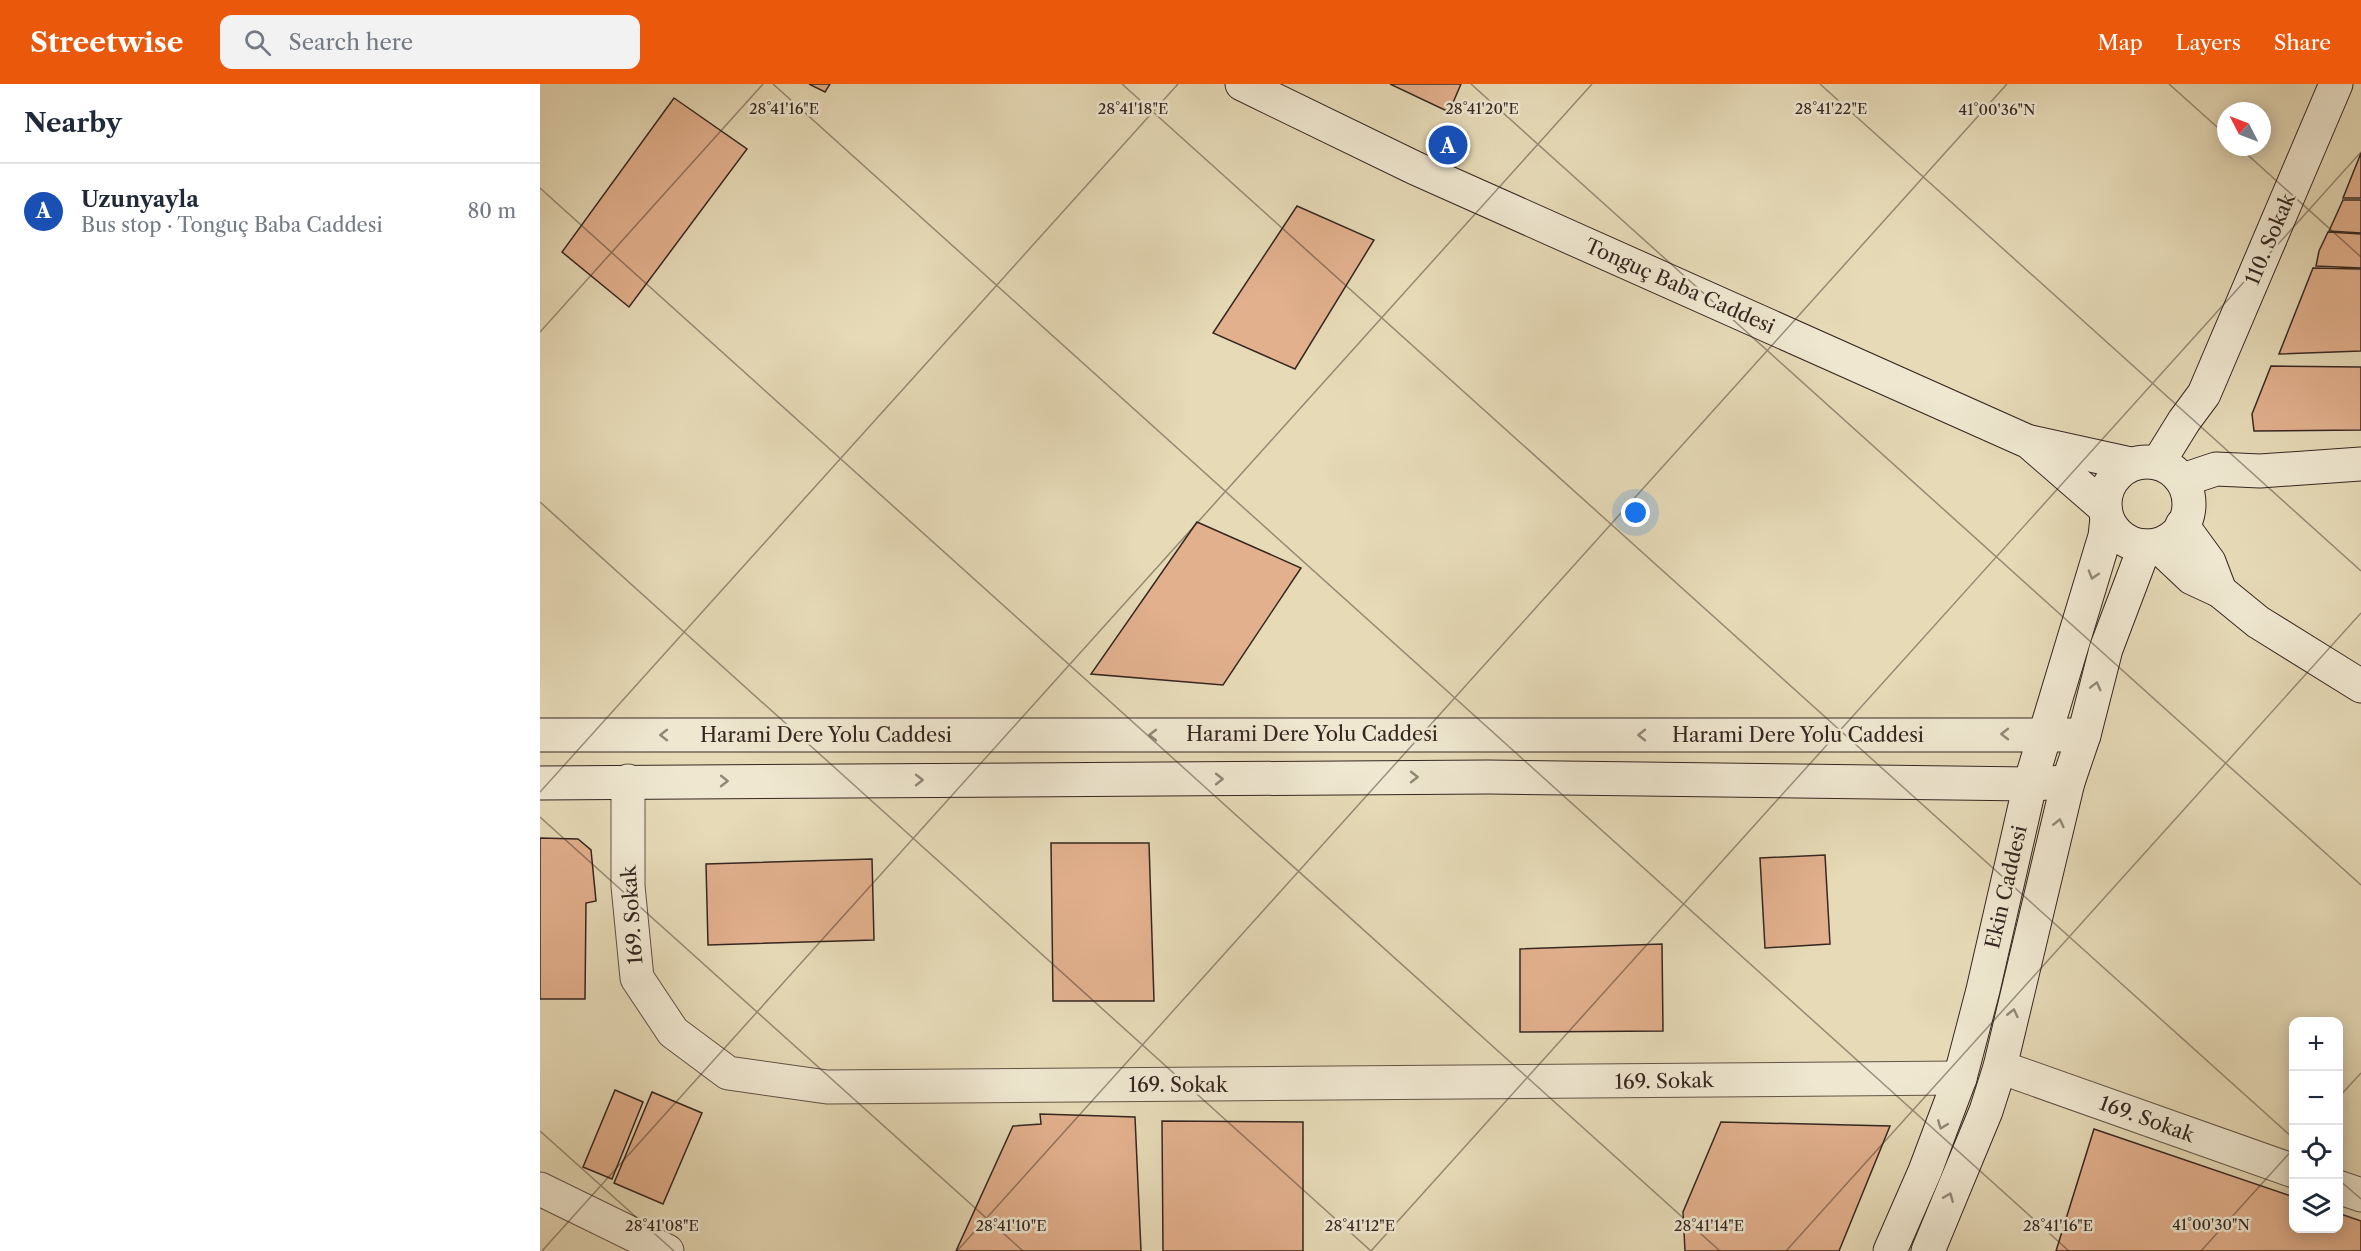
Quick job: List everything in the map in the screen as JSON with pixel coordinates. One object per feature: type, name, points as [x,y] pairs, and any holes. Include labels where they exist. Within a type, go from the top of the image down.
[{"type":"street","name":"Tonguç Baba Caddesi","points":[[1242,84],[1415,168],[2029,442],[2106,513]]},
{"type":"street","name":"110. Sokak","points":[[2170,484],[2201,429],[2204,394],[2336,84]]},
{"type":"street","points":[[2029,442],[2170,484],[2209,562],[2220,591]]},
{"type":"street","points":[[2361,464],[2260,471],[2216,469],[2170,484],[2116,475],[2107,490],[2106,513],[2112,527],[2126,540],[2151,546],[2192,578],[2220,591],[2258,622],[2361,686]]},
{"type":"street","points":[[2151,546],[2169,541],[2170,484]]},
{"type":"street","name":"Ekin Caddesi","points":[[1890,1251],[1925,1171],[1960,1078],[1983,990],[2030,784],[2105,536],[2106,513]]},
{"type":"street","name":"Ekin Caddesi","points":[[1928,1251],[1986,1112],[2000,1067],[2068,782],[2084,735],[2106,649],[2151,546]]},
{"type":"street","name":"Harami Dere Yolu Caddesi","points":[[540,735],[2084,735]]},
{"type":"street","points":[[540,783],[1488,777],[2030,784],[2068,782]]},
{"type":"street","name":"169. Sokak","points":[[628,781],[628,886],[638,978],[673,1032],[728,1073],[827,1087],[1960,1078],[2000,1067],[2289,1169]]},
{"type":"street","points":[[540,1189],[667,1251]]},
{"type":"street","points":[[2343,1189],[2361,1195]]},
{"type":"building","points":[[809,84],[830,84],[825,92]]},
{"type":"building","points":[[1390,84],[1461,84],[1449,112]]},
{"type":"building","points":[[674,98],[747,149],[629,307],[562,252]]},
{"type":"building","points":[[2361,153],[2361,198],[2343,198]]},
{"type":"building","points":[[2343,200],[2361,200],[2361,233],[2329,231]]},
{"type":"building","points":[[1297,206],[1374,240],[1295,369],[1213,333]]},
{"type":"building","points":[[2328,232],[2361,234],[2361,268],[2316,266],[2319,251]]},
{"type":"building","points":[[2313,268],[2361,269],[2361,351],[2279,354]]},
{"type":"building","points":[[2271,366],[2361,367],[2361,430],[2254,431],[2252,414]]},
{"type":"building","points":[[1197,522],[1301,568],[1223,685],[1091,674]]},
{"type":"building","points":[[540,838],[578,839],[591,850],[596,901],[586,903],[585,999],[540,999]]},
{"type":"building","points":[[1051,843],[1149,843],[1154,1001],[1053,1001]]},
{"type":"building","points":[[1825,855],[1830,944],[1765,948],[1760,858]]},
{"type":"building","points":[[872,859],[874,940],[708,945],[706,864]]},
{"type":"building","points":[[1662,944],[1663,1031],[1520,1032],[1520,949]]},
{"type":"building","points":[[615,1090],[643,1102],[612,1179],[583,1167]]},
{"type":"building","points":[[652,1092],[702,1113],[663,1204],[614,1183]]},
{"type":"building","points":[[1040,1114],[1135,1117],[1141,1251],[956,1251],[1013,1126],[1041,1124]]},
{"type":"building","points":[[1162,1121],[1303,1122],[1303,1251],[1163,1251]]},
{"type":"building","points":[[1721,1122],[1890,1126],[1839,1251],[1685,1251],[1683,1212]]},
{"type":"building","points":[[2094,1129],[2289,1195],[2289,1233],[2343,1233],[2343,1215],[2361,1221],[2361,1251],[2056,1251]]},
{"type":"place","name":"Uzunyayla","points":[[1448,145]]}]
